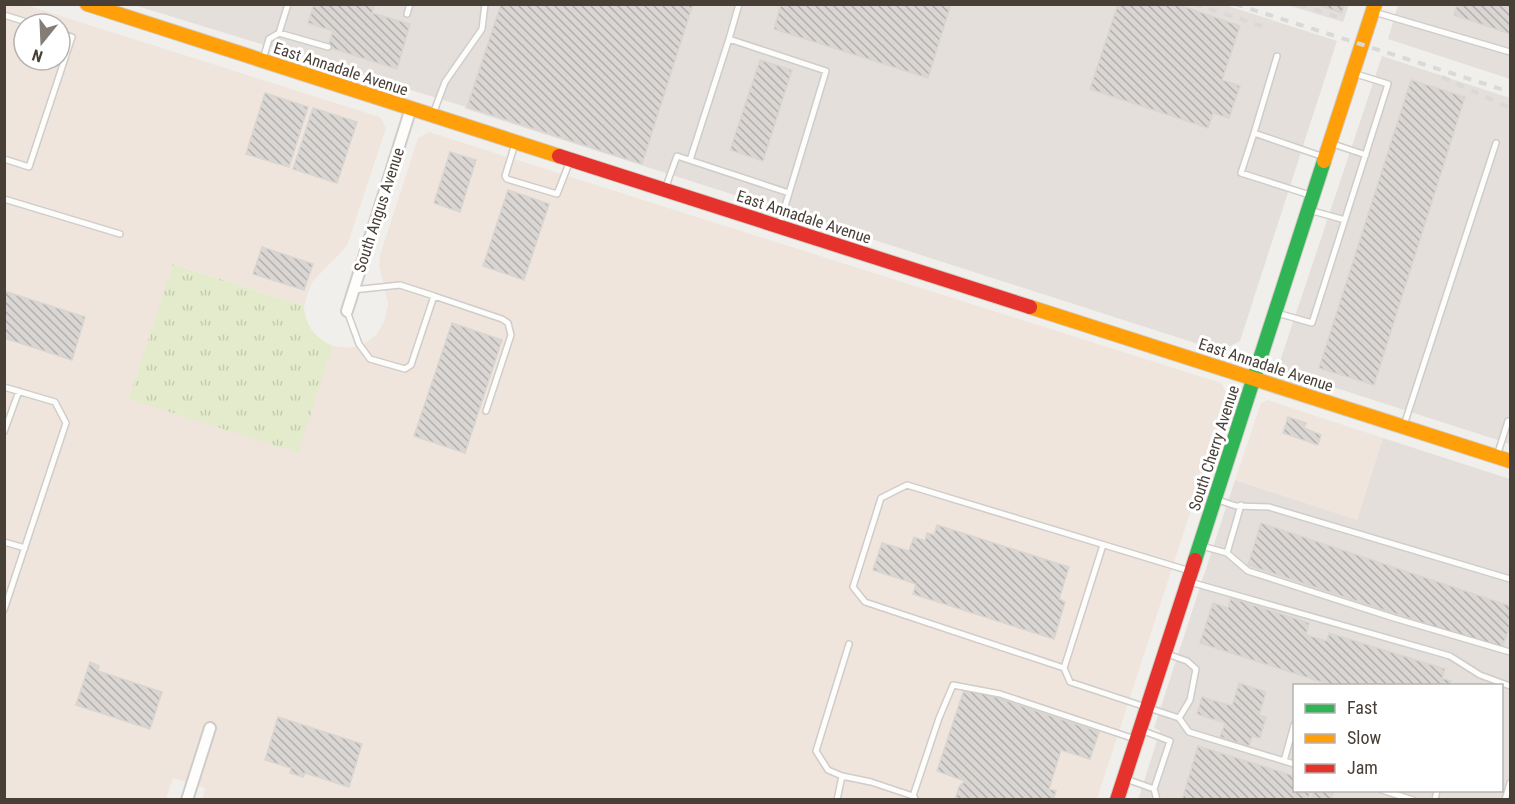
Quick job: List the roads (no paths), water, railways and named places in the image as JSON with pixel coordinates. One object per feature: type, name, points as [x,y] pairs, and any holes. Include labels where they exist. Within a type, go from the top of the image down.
[{"type":"street","name":"East Annadale Avenue","points":[[87,4],[1510,461]]},
{"type":"street","name":"South Cherry Avenue","points":[[1117,800],[1374,8]]},
{"type":"street","name":"South Angus Avenue","points":[[347,311],[411,108]]},
{"type":"street","points":[[187,800],[210,728]]},
{"type":"lane","points":[[263,61],[269,39],[279,33],[288,4]]},
{"type":"lane","points":[[407,14],[410,4]]},
{"type":"lane","points":[[433,116],[444,82],[482,29],[485,4]]},
{"type":"lane","points":[[690,160],[739,4]]},
{"type":"lane","points":[[1374,8],[1510,52]]},
{"type":"lane","points":[[279,33],[328,47]]},
{"type":"lane","points":[[729,39],[826,71],[779,226]]},
{"type":"lane","points":[[1277,56],[1241,173],[1313,196]]},
{"type":"lane","points":[[4,159],[29,167],[60,72]]},
{"type":"lane","points":[[1276,313],[1312,323],[1388,84],[1353,73]]},
{"type":"lane","points":[[1254,133],[1326,158]]},
{"type":"lane","points":[[516,142],[505,176],[507,179],[557,194],[571,160]]},
{"type":"lane","points":[[1330,143],[1366,154]]},
{"type":"lane","points":[[1404,427],[1496,143]]},
{"type":"lane","points":[[664,190],[675,157],[789,193]]},
{"type":"lane","points":[[4,199],[120,234]]},
{"type":"lane","points":[[1308,210],[1345,220]]},
{"type":"lane","points":[[353,290],[400,285],[502,319],[510,329],[511,335],[486,411]]},
{"type":"lane","points":[[347,311],[359,344],[370,359],[405,369],[411,365],[434,296]]},
{"type":"lane","points":[[4,387],[55,402],[66,423],[4,610]]},
{"type":"lane","points":[[4,432],[19,391]]},
{"type":"lane","points":[[1497,457],[1508,421],[1510,422]]},
{"type":"lane","points":[[1064,668],[865,602],[853,587],[881,498],[907,485],[1103,545],[1190,577],[1450,656],[1480,675],[1510,686]]},
{"type":"lane","points":[[1215,499],[1241,505],[1269,507],[1510,579]]},
{"type":"lane","points":[[1227,553],[1241,505]]},
{"type":"lane","points":[[4,542],[25,548]]},
{"type":"lane","points":[[1103,545],[1064,668],[1070,682],[1179,718],[1189,732],[1293,764]]},
{"type":"lane","points":[[1200,545],[1227,553],[1248,571],[1510,652]]},
{"type":"lane","points":[[849,644],[816,751],[828,770],[915,798],[939,718],[953,685],[1000,694],[1138,735],[1170,741],[1154,789],[1156,800]]},
{"type":"lane","points":[[1165,653],[1194,665],[1194,683],[1190,700],[1179,718]]},
{"type":"lane","points":[[1284,761],[1293,729]]},
{"type":"lane","points":[[837,800],[843,776]]},
{"type":"lane","points":[[1124,779],[1154,789]]},
{"type":"lane","points":[[1505,800],[1510,783]]},
{"type":"lane","points":[[1387,792],[1413,800]]},
{"type":"railway","points":[[1194,4],[1262,26]]},
{"type":"railway","points":[[1235,4],[1510,92]]},
{"type":"railway","points":[[1299,4],[1338,17]]},
{"type":"railway","points":[[1442,77],[1510,108]]}]
